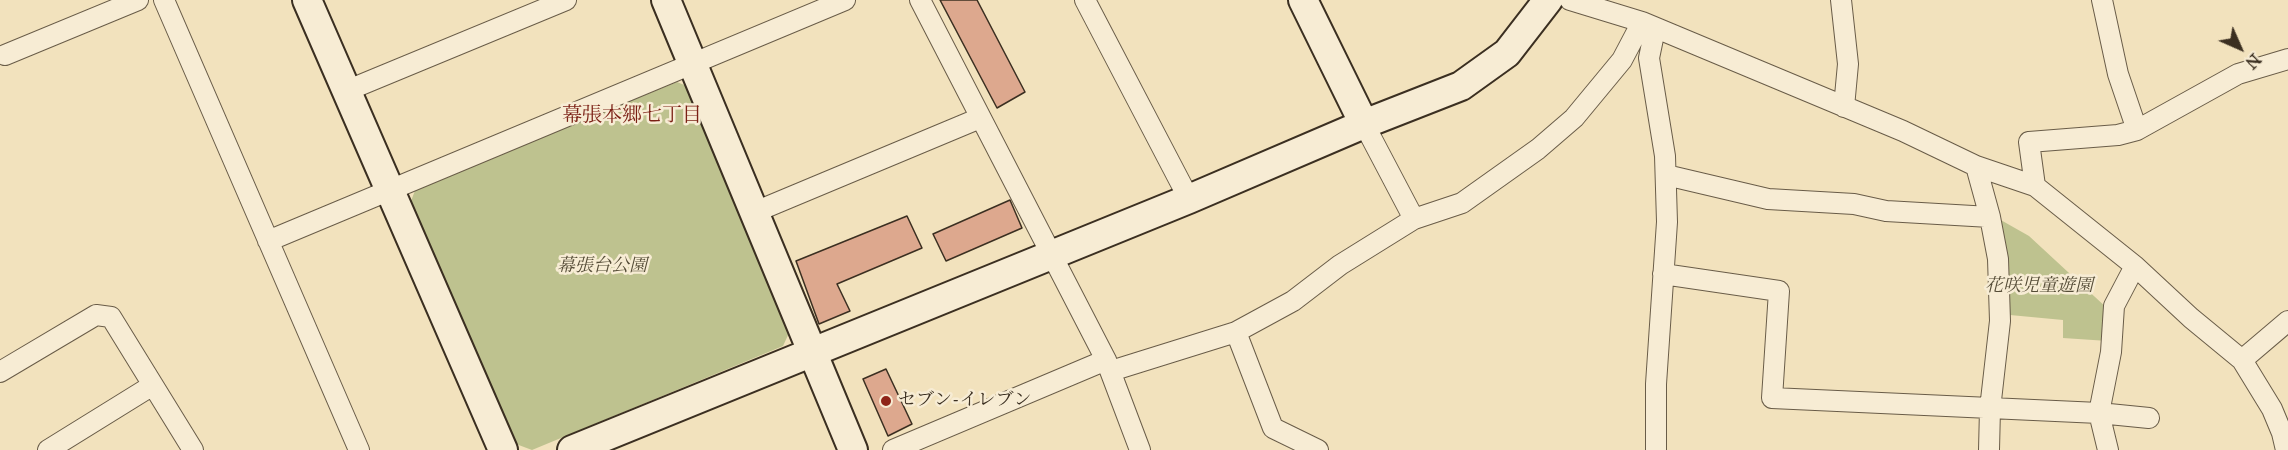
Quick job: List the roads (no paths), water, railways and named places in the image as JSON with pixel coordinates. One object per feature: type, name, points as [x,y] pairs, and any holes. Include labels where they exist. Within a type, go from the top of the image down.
[{"type":"street","points":[[5,55],[138,0]]},
{"type":"street","points":[[164,0],[359,450]]},
{"type":"street","points":[[307,0],[503,450]]},
{"type":"street","points":[[346,91],[566,0]]},
{"type":"street","points":[[666,0],[853,450]]},
{"type":"street","points":[[268,241],[845,0]]},
{"type":"street","points":[[920,0],[1109,366],[1140,450]]},
{"type":"street","points":[[1085,0],[1189,199]]},
{"type":"street","points":[[1303,0],[1414,219]]},
{"type":"street","points":[[572,450],[1461,86],[1507,53],[1548,0]]},
{"type":"street","points":[[1570,0],[1649,25],[1903,131],[1976,166],[2035,186],[2135,266],[2191,318],[2242,360],[2272,409],[2286,450]]},
{"type":"street","points":[[1841,0],[1848,64],[1844,106]]},
{"type":"street","points":[[2102,0],[2118,74],[2137,130]]},
{"type":"street","points":[[1649,25],[1650,58],[1666,175],[1666,222],[1656,384],[1656,450]]},
{"type":"street","points":[[893,450],[1109,366],[1236,332],[1293,301],[1340,265],[1414,219],[1462,203],[1538,149],[1575,118],[1649,25]]},
{"type":"street","points":[[2035,186],[2029,142],[2118,135],[2137,130],[2238,74],[2288,59]]},
{"type":"street","points":[[755,212],[980,118]]},
{"type":"street","points":[[1976,166],[1990,217],[1998,259],[2000,321],[1990,409],[1989,450]]},
{"type":"street","points":[[1666,175],[1768,200],[1854,204],[1886,211],[1990,217]]},
{"type":"street","points":[[2108,450],[2099,413],[2111,352],[2114,306],[2135,266]]},
{"type":"street","points":[[1663,274],[1779,291],[1772,398],[2099,413],[2149,418]]},
{"type":"street","points":[[1,369],[96,315],[111,317],[193,450]]},
{"type":"street","points":[[2242,360],[2288,321]]},
{"type":"street","points":[[1236,332],[1273,428],[1318,450]]},
{"type":"street","points":[[48,450],[153,385]]},
{"type":"place","name":"セブン-イレブン","points":[[886,401]]},
{"type":"district","name":"幕張本郷七丁目","points":[[632,116]]},
{"type":"park label","name":"幕張台公園","points":[[602,267]]},
{"type":"park label","name":"花咲児童遊園","points":[[2039,287]]}]
